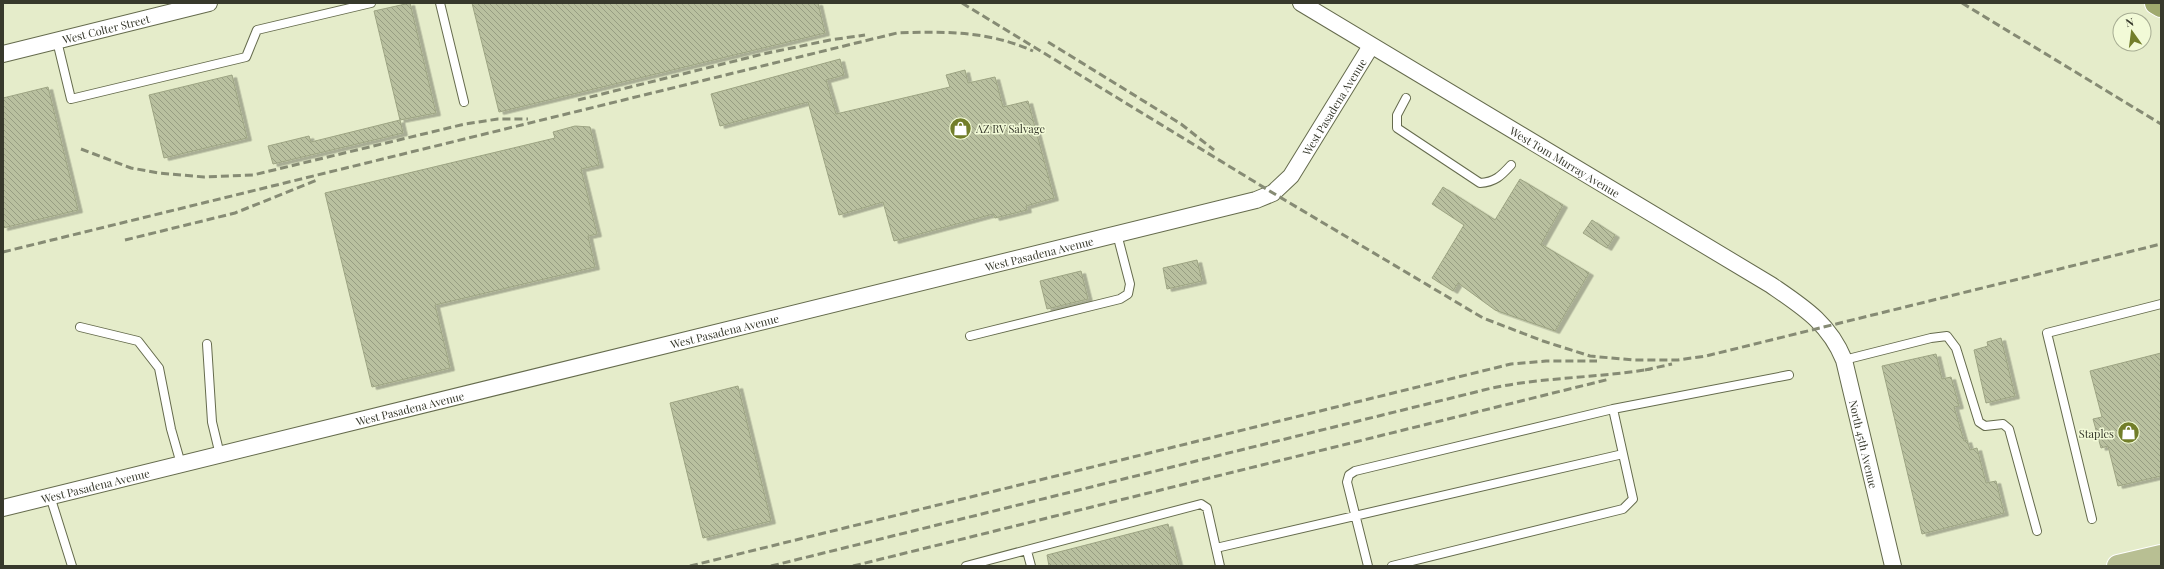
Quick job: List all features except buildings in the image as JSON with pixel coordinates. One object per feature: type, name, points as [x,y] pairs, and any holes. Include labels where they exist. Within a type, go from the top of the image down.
[{"type":"highway","points":[[2156,3],[2161,6]]},
{"type":"main road","points":[[2118,566],[2161,556]]},
{"type":"street","name":"West Colter Street","points":[[3,54],[209,3]]},
{"type":"street","name":"West Tom Murray Avenue","points":[[1301,3],[1771,285],[1804,308],[1826,327]]},
{"type":"street","name":"West Pasadena Avenue","points":[[3,508],[1241,204],[1273,193],[1291,176],[1372,46]]},
{"type":"street","name":"North 45th Avenue","points":[[1826,327],[1839,348],[1844,360],[1893,566]]},
{"type":"lane","points":[[57,41],[71,99],[246,57],[257,30],[371,3]]},
{"type":"lane","points":[[440,3],[464,102]]},
{"type":"lane","points":[[1406,98],[1397,115],[1397,128],[1480,183],[1491,182],[1501,176],[1511,165]]},
{"type":"lane","points":[[970,336],[1120,299],[1128,294],[1130,284],[1117,234]]},
{"type":"lane","points":[[2092,519],[2047,333],[2161,304]]},
{"type":"lane","points":[[80,327],[138,341],[159,368],[171,429],[181,464]]},
{"type":"lane","points":[[1844,360],[1931,338],[1947,336],[1956,348],[1979,422],[1986,426],[2003,424],[2008,429],[2037,531]]},
{"type":"lane","points":[[206,344],[212,422],[220,454]]},
{"type":"lane","points":[[1368,566],[1347,482],[1349,475],[1355,471],[1613,409],[1788,375]]},
{"type":"lane","points":[[1392,566],[1624,509],[1633,500],[1613,409]]},
{"type":"lane","points":[[1216,548],[1623,454]]},
{"type":"lane","points":[[50,496],[72,566]]},
{"type":"lane","points":[[966,566],[1201,504],[1207,508],[1220,566]]},
{"type":"lane","points":[[1027,551],[1031,566]]},
{"type":"railway","points":[[962,3],[1273,193],[1483,318],[1543,341],[1590,356],[1633,360],[1678,360],[1706,356],[2161,244]]},
{"type":"railway","points":[[1962,3],[2161,124]]},
{"type":"railway","points":[[3,252],[897,33],[931,32],[983,36],[1000,39],[1033,51]]},
{"type":"railway","points":[[578,100],[763,54],[830,40],[865,35]]},
{"type":"railway","points":[[1048,42],[1181,124],[1214,150]]},
{"type":"railway","points":[[81,149],[131,168],[159,173],[204,177],[253,175],[465,124],[498,119],[528,119]]},
{"type":"railway","points":[[125,240],[235,213],[317,180]]},
{"type":"railway","points":[[690,566],[1511,364],[1546,361],[1597,361]]},
{"type":"railway","points":[[1645,370],[1672,364]]},
{"type":"railway","points":[[771,566],[1492,388],[1512,384],[1651,369]]},
{"type":"railway","points":[[853,566],[1610,379]]},
{"type":"place","name":"AZ RV Salvage","points":[[961,128]]},
{"type":"place","name":"Staples","points":[[2129,433]]}]
